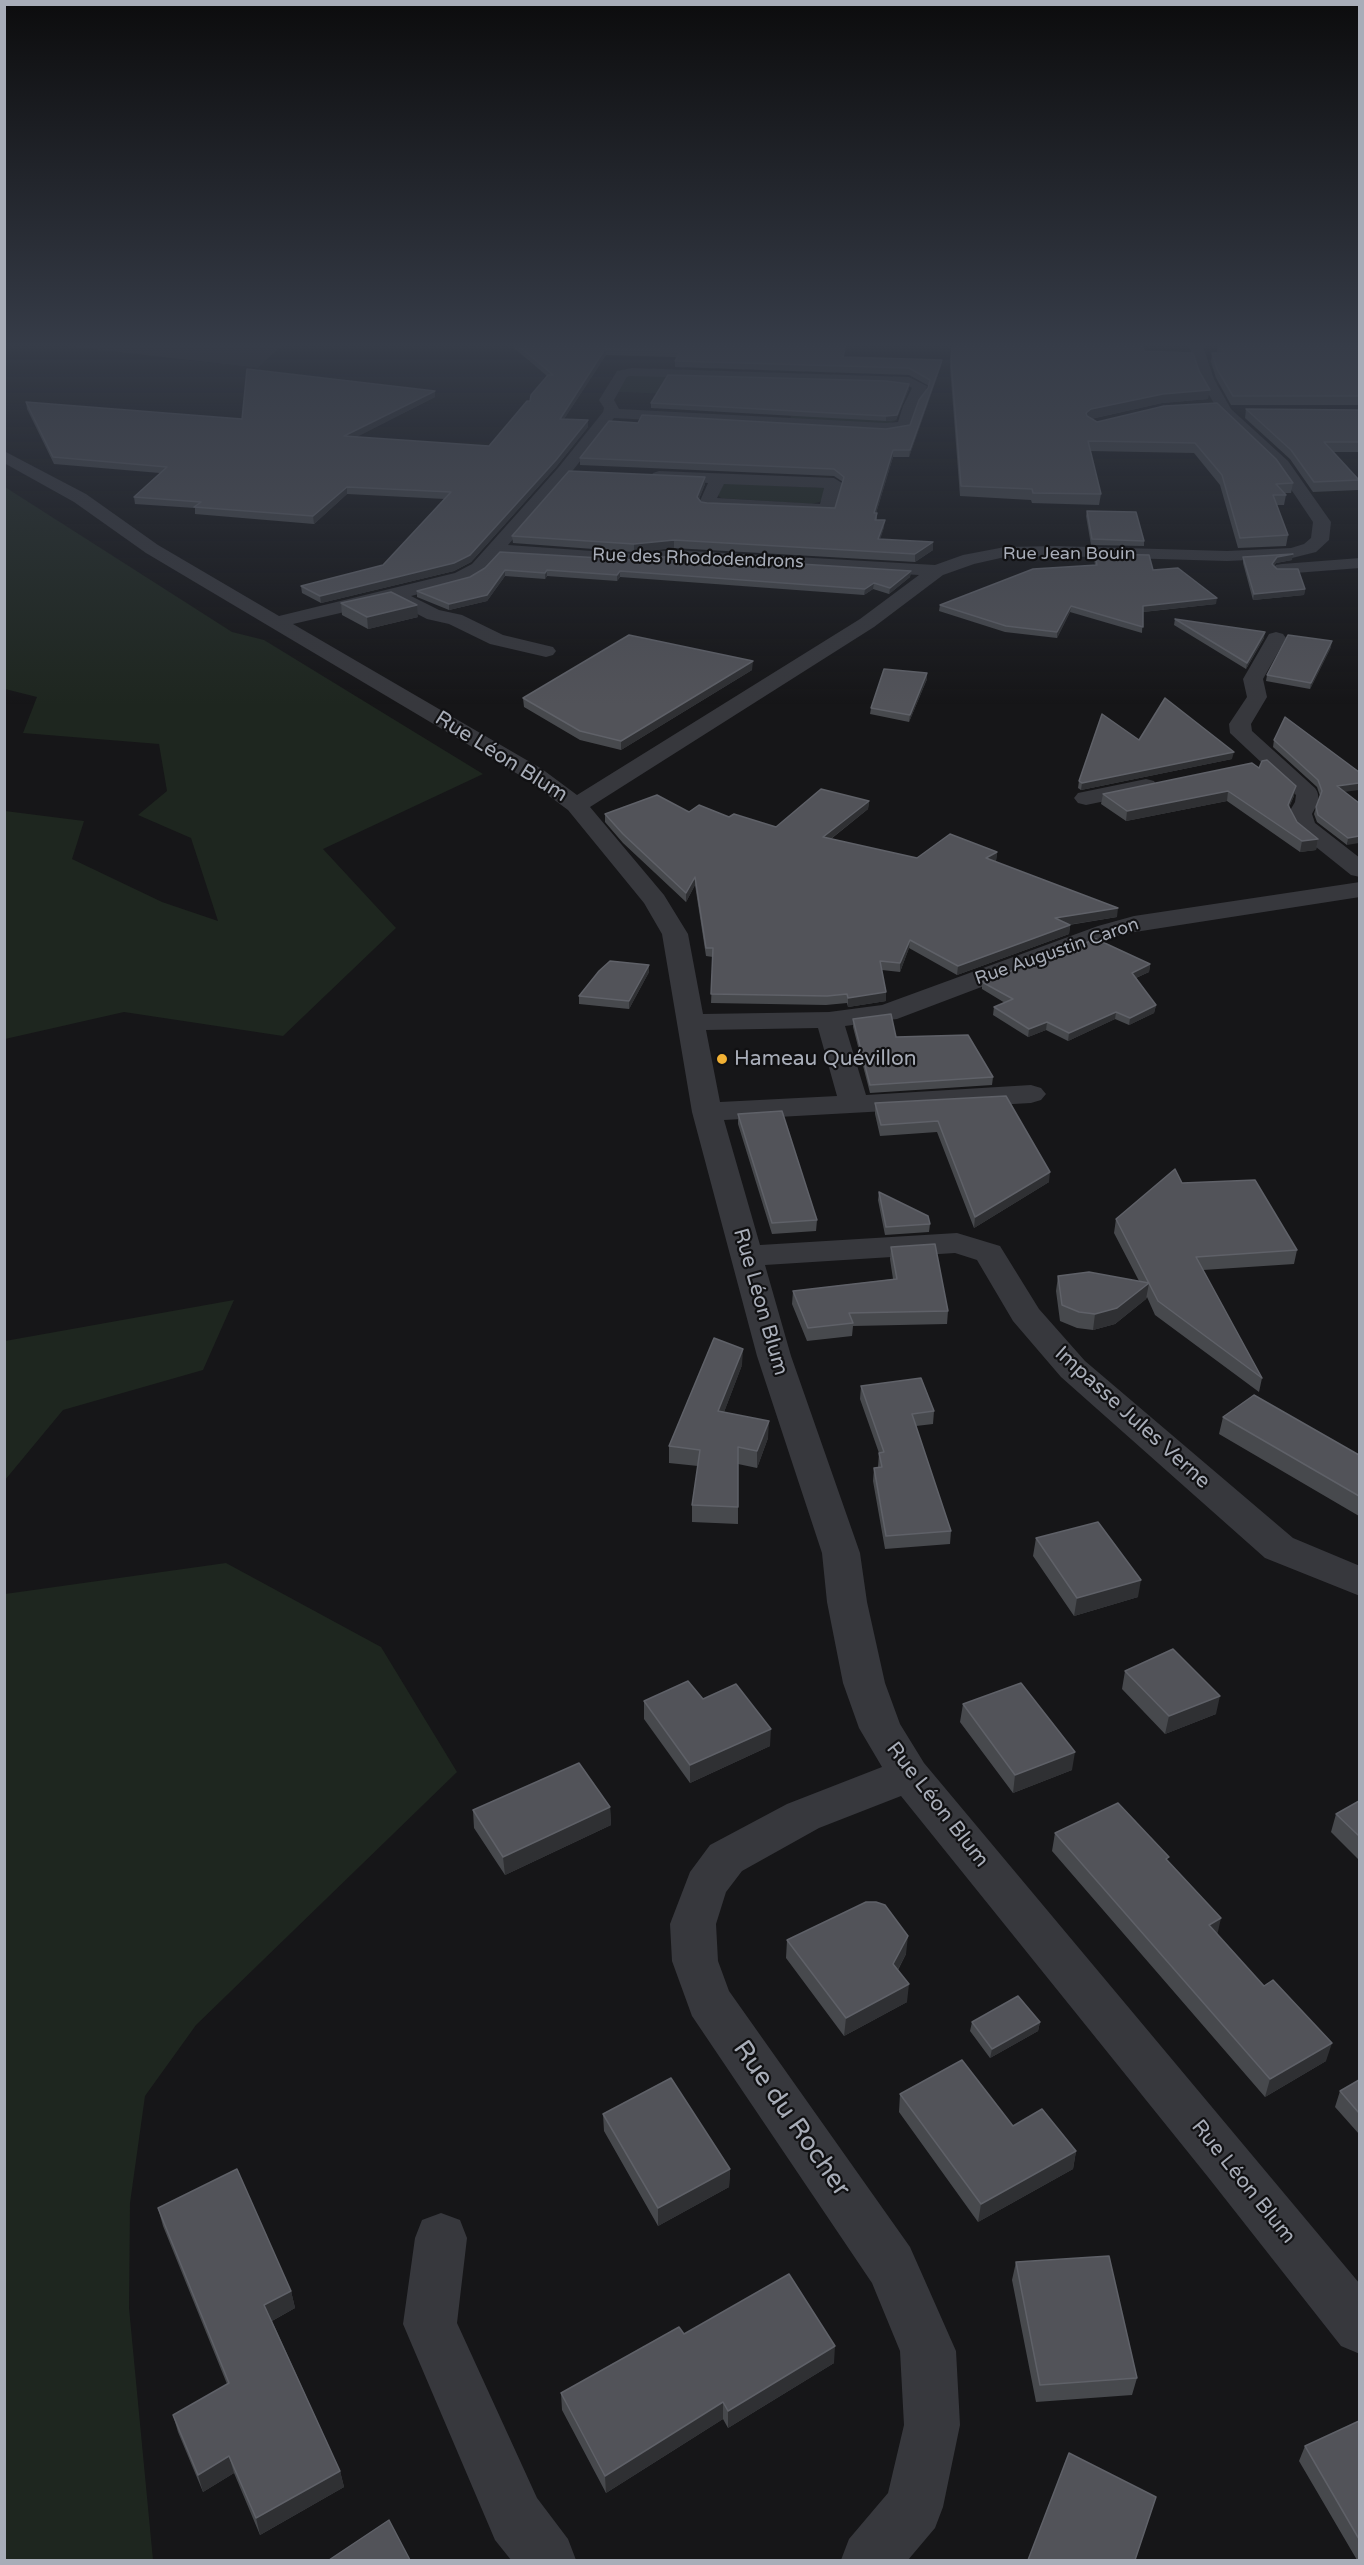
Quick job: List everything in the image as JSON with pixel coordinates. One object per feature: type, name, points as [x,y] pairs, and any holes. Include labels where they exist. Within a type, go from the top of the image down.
[{"type":"street","name":"Rue Léon Blum","points":[[19,466],[80,498],[152,549],[534,774],[576,805],[655,900],[675,934],[707,1112],[774,1356],[841,1553],[847,1602],[864,1683],[880,1728],[909,1775],[1226,2160],[1359,2326]]},
{"type":"street","points":[[276,622],[462,577],[478,568],[568,466]]},
{"type":"street","name":"Rue Jean Bouin","points":[[576,805],[867,623],[937,571],[969,559],[1005,552],[1056,551],[1227,556],[1292,553],[1310,548],[1320,540],[1322,522],[1283,466]]},
{"type":"street","points":[[564,471],[588,472]]},
{"type":"street","points":[[647,475],[718,478],[834,483],[827,509],[707,503],[718,478]]},
{"type":"street","name":"Rue des Rhododendrons","points":[[494,549],[634,559],[674,555],[937,571]]},
{"type":"street","points":[[1227,556],[1240,566],[1254,569],[1275,570],[1359,563]]},
{"type":"street","points":[[394,595],[434,615],[455,619],[497,640],[546,651]]},
{"type":"street","points":[[1276,638],[1252,679],[1257,697],[1240,724],[1241,733],[1307,793],[1307,802],[1300,814],[1304,826],[1359,870]]},
{"type":"street","points":[[1248,765],[1271,760]]},
{"type":"street","points":[[1086,798],[1167,781]]},
{"type":"street","name":"Rue Augustin Caron","points":[[691,1023],[829,1020],[887,1013],[1096,935],[1134,924],[1359,889]]},
{"type":"street","points":[[829,1020],[854,1104]]},
{"type":"street","points":[[707,1112],[1031,1094]]},
{"type":"street","name":"Impasse Jules Verne","points":[[747,1256],[957,1243],[989,1253],[1025,1314],[1073,1369],[1279,1548],[1359,1582]]},
{"type":"street","name":"Rue du Rocher","points":[[870,2560],[914,2507],[932,2425],[928,2351],[891,2265],[709,2001],[695,1961],[693,1924],[706,1885],[726,1858],[803,1816],[909,1775]]},
{"type":"street","points":[[441,2238],[430,2324],[516,2519],[547,2560]]},
{"type":"shaded area","points":[[724,483],[824,488],[823,501],[812,504],[721,498],[718,495]]},
{"type":"shaded area","points":[[5,487],[232,632],[264,640],[483,774],[323,849],[396,928],[283,1036],[124,1012],[5,1039],[5,811],[84,821],[72,859],[162,902],[218,921],[191,838],[138,815],[167,791],[159,744],[23,733],[37,697],[5,689]]},
{"type":"shaded area","points":[[234,1300],[203,1370],[63,1410],[5,1480],[5,1341]]},
{"type":"shaded area","points":[[226,1563],[381,1647],[457,1772],[196,2025],[145,2096],[130,2203],[129,2308],[153,2560],[5,2560],[5,1594]]},
{"type":"building","points":[[152,466],[551,466],[470,555],[454,563],[320,596],[301,586],[383,565],[451,492],[347,487],[313,516],[194,507],[201,502],[134,497],[167,467]]},
{"type":"building","points":[[758,466],[888,466],[874,513],[877,513],[875,520],[885,520],[878,539],[933,542],[915,554],[674,540],[634,544],[512,536],[569,471],[705,477],[697,497],[701,502],[835,508],[844,477],[834,469]]},
{"type":"building","points":[[959,466],[1094,466],[1101,494],[1033,493],[1032,489],[961,486]]},
{"type":"building","points":[[1214,466],[1281,466],[1293,483],[1276,484],[1286,495],[1273,495],[1288,535],[1240,538],[1222,475]]},
{"type":"building","points":[[1302,466],[1346,466],[1359,480],[1314,482]]},
{"type":"building","points":[[1087,511],[1136,512],[1144,541],[1092,539]]},
{"type":"building","points":[[500,552],[634,560],[674,556],[911,571],[890,588],[874,583],[865,589],[620,571],[617,575],[547,570],[545,573],[505,570],[487,595],[449,604],[417,591],[470,577],[485,568]]},
{"type":"building","points":[[1095,554],[1149,555],[1153,570],[1178,568],[1217,598],[1143,606],[1143,627],[1071,606],[1057,632],[1006,626],[940,605],[1033,569],[1097,565]]},
{"type":"building","points":[[1293,554],[1277,557],[1272,564],[1277,569],[1298,569],[1305,589],[1254,594],[1243,557]]},
{"type":"building","points":[[391,592],[417,605],[367,617],[341,603]]},
{"type":"building","points":[[1175,619],[1265,632],[1247,663]]},
{"type":"building","points":[[629,635],[753,661],[621,741],[580,731],[523,698]]},
{"type":"building","points":[[1288,635],[1332,641],[1311,683],[1267,675]]},
{"type":"building","points":[[884,669],[927,673],[910,715],[871,708]]},
{"type":"building","points":[[1165,698],[1234,752],[1082,783],[1079,781],[1102,714],[1139,740]]},
{"type":"building","points":[[1285,717],[1359,772],[1359,783],[1337,786],[1359,803],[1359,836],[1348,838],[1318,815],[1316,807],[1322,791],[1318,780],[1274,740]]},
{"type":"building","points":[[1267,760],[1296,786],[1288,805],[1297,822],[1318,839],[1302,841],[1228,791],[1127,811],[1103,794],[1252,763],[1259,768],[1262,761]]},
{"type":"building","points":[[821,789],[869,801],[823,837],[917,858],[950,834],[997,852],[986,858],[1118,908],[1055,918],[1070,925],[958,966],[910,940],[900,963],[880,961],[886,992],[848,998],[847,994],[827,996],[711,994],[713,948],[706,948],[695,877],[686,893],[605,814],[657,795],[689,812],[699,805],[729,817],[734,814],[776,827]]},
{"type":"building","points":[[1096,939],[1150,964],[1132,973],[1156,1005],[1130,1018],[1116,1012],[1069,1033],[1047,1022],[1029,1029],[994,1007],[1013,999],[982,982]]},
{"type":"building","points":[[610,961],[649,965],[629,1001],[579,996],[599,971]]},
{"type":"building","points":[[891,1014],[896,1037],[968,1035],[993,1077],[870,1085],[853,1019]]},
{"type":"building","points":[[1006,1096],[1050,1172],[975,1217],[938,1121],[881,1125],[875,1103]]},
{"type":"building","points":[[782,1111],[817,1220],[772,1223],[738,1114]]},
{"type":"building","points":[[1175,1169],[1182,1183],[1255,1180],[1297,1250],[1196,1257],[1262,1378],[1158,1301],[1116,1219]]},
{"type":"building","points":[[879,1192],[928,1216],[930,1224],[886,1227]]},
{"type":"building","points":[[935,1244],[948,1311],[849,1313],[853,1323],[808,1328],[793,1291],[897,1279],[891,1247]]},
{"type":"building","points":[[1089,1272],[1149,1283],[1117,1308],[1095,1314],[1079,1312],[1062,1305],[1058,1276]]},
{"type":"building","points":[[714,1338],[743,1349],[718,1411],[769,1421],[757,1451],[738,1447],[738,1507],[692,1505],[700,1450],[669,1446]]},
{"type":"building","points":[[921,1378],[934,1411],[912,1414],[951,1531],[886,1536],[874,1468],[882,1467],[879,1453],[884,1452],[861,1386]]},
{"type":"building","points":[[1254,1395],[1359,1455],[1359,1496],[1223,1417]]},
{"type":"building","points":[[1098,1522],[1141,1580],[1077,1598],[1036,1538]]},
{"type":"building","points":[[1173,1649],[1220,1696],[1169,1716],[1125,1671]]},
{"type":"building","points":[[688,1681],[703,1699],[736,1684],[771,1729],[690,1765],[644,1701]]},
{"type":"building","points":[[1021,1683],[1075,1752],[1015,1775],[963,1704]]},
{"type":"building","points":[[579,1763],[610,1807],[503,1857],[473,1810]]},
{"type":"building","points":[[1359,1801],[1359,1836],[1336,1814]]},
{"type":"building","points":[[1118,1803],[1169,1857],[1166,1859],[1221,1918],[1209,1925],[1264,1986],[1273,1980],[1332,2043],[1270,2079],[1055,1833]]},
{"type":"building","points":[[866,1902],[885,1905],[908,1936],[893,1964],[909,1984],[846,2018],[787,1940]]},
{"type":"building","points":[[1018,1996],[1040,2022],[992,2049],[972,2022]]},
{"type":"building","points":[[962,2060],[1013,2126],[1042,2109],[1076,2151],[981,2204],[900,2094]]},
{"type":"building","points":[[671,2078],[730,2169],[658,2208],[603,2114]]},
{"type":"building","points":[[1359,2080],[1359,2113],[1340,2091]]},
{"type":"building","points":[[237,2169],[291,2291],[264,2305],[340,2471],[256,2518],[229,2456],[198,2475],[173,2415],[229,2383],[158,2208]]},
{"type":"building","points":[[1109,2256],[1137,2378],[1040,2385],[1016,2262]]},
{"type":"building","points":[[789,2274],[835,2346],[728,2411],[723,2402],[605,2476],[561,2393],[679,2327],[684,2334]]},
{"type":"building","points":[[1359,2421],[1359,2539],[1305,2446]]},
{"type":"building","points":[[1069,2453],[1156,2497],[1135,2560],[1028,2560]]},
{"type":"building","points":[[389,2520],[410,2560],[329,2560]]},
{"type":"place","name":"Hameau Quévillon","points":[[722,1059]]}]
